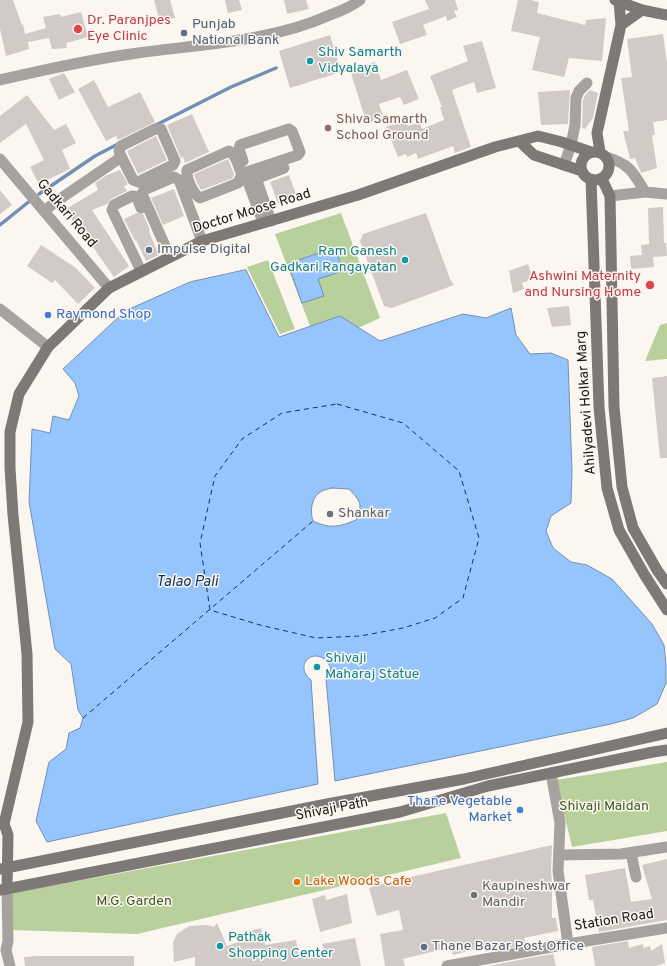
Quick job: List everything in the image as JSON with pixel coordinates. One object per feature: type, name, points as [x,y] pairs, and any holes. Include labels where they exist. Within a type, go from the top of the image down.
[{"type":"main road","points":[[599,154],[597,133],[621,25],[617,1],[642,10],[667,15]]},
{"type":"main road","points":[[621,25],[642,10]]},
{"type":"main road","name":"Doctor Moose Road","points":[[3,889],[8,835],[2,826],[28,722],[28,654],[13,515],[10,468],[10,432],[19,394],[48,347],[109,288],[202,241],[358,195],[495,147],[538,136],[599,154]]},
{"type":"main road","points":[[519,141],[534,155],[582,171]]},
{"type":"main road","points":[[586,154],[599,154],[608,161],[608,172],[602,179],[591,179],[586,177],[582,171],[580,164],[582,158],[586,154]]},
{"type":"main road","name":"Ahilyadevi Holkar Marg","points":[[591,179],[599,407],[607,488],[619,530],[644,574],[667,610]]},
{"type":"main road","name":"Ahilyadevi Holkar Marg","points":[[602,179],[610,196],[614,407],[622,488],[633,528],[657,570],[667,584]]},
{"type":"main road","name":"Shivaji Path","points":[[4,868],[464,779],[667,733]]},
{"type":"main road","name":"Shivaji Path","points":[[3,889],[400,812],[488,786],[667,750]]},
{"type":"street","points":[[0,80],[130,54],[261,38],[310,24],[352,6],[360,0]]},
{"type":"street","points":[[564,165],[571,145],[575,125],[576,98],[579,91],[587,83]]},
{"type":"street","points":[[119,158],[133,180],[138,182],[173,165],[175,161],[161,129],[155,129],[121,146],[119,158],[134,190]]},
{"type":"street","points":[[248,177],[233,154],[229,151],[187,170],[187,174],[196,196],[200,198],[238,183],[248,177],[298,155],[300,152],[292,131],[289,129],[240,145],[238,149],[248,177],[267,222]]},
{"type":"street","points":[[599,154],[618,160],[631,169],[645,192]]},
{"type":"street","points":[[44,211],[119,158]]},
{"type":"street","name":"Gadkari Road","points":[[0,159],[109,288]]},
{"type":"street","points":[[248,177],[284,168]]},
{"type":"street","points":[[167,258],[142,194],[144,190],[174,177],[179,180],[202,241]]},
{"type":"street","points":[[610,196],[645,192],[667,194]]},
{"type":"street","points":[[141,271],[112,210],[114,205],[132,196],[137,197],[167,258]]},
{"type":"street","points":[[0,309],[48,347]]},
{"type":"street","points":[[551,773],[560,823],[558,871],[568,944]]},
{"type":"street","points":[[559,855],[621,854],[667,847]]},
{"type":"street","points":[[631,853],[636,877]]},
{"type":"street","points":[[3,889],[8,941],[3,946],[10,966]]},
{"type":"street","name":"Station Road","points":[[447,966],[667,928]]},
{"type":"green space","points":[[341,213],[380,318],[358,328],[340,316],[310,326],[275,234]]},
{"type":"green space","points":[[268,260],[295,329],[280,334],[247,267]]},
{"type":"green space","points":[[667,323],[667,359],[645,361],[660,325]]},
{"type":"green space","name":"Shivaji Maidan","points":[[667,762],[667,831],[572,847],[556,780]]},
{"type":"green space","name":"M.G. Garden","points":[[446,813],[461,858],[137,934],[11,930],[12,893]]},
{"type":"water","points":[[335,248],[343,271],[318,279],[324,296],[302,303],[288,264]]},
{"type":"water","name":"Talao Pali","points":[[246,270],[279,337],[340,316],[380,341],[463,314],[486,318],[511,308],[516,335],[530,354],[551,353],[568,360],[572,471],[571,503],[551,516],[546,531],[553,548],[571,562],[587,565],[612,579],[652,624],[664,645],[666,665],[666,683],[657,704],[633,718],[611,724],[335,781],[326,679],[330,674],[331,668],[326,660],[314,656],[305,662],[304,668],[306,674],[311,680],[318,784],[47,842],[36,821],[49,762],[66,749],[69,733],[80,728],[83,718],[78,710],[71,664],[55,649],[29,502],[32,429],[50,433],[53,416],[69,420],[79,396],[75,383],[63,369],[125,311],[190,282]],"holes":[[[332,488],[349,489],[360,503],[360,510],[356,520],[334,526],[319,524],[313,521],[312,506],[314,499],[319,493],[323,490]]]},
{"type":"building","points":[[0,0],[13,0],[22,25],[23,24],[25,34],[46,28],[43,17],[60,14],[61,17],[81,12],[88,37],[66,43],[67,48],[52,49],[49,38],[28,42],[29,49],[6,56],[0,29]]},
{"type":"building","points":[[154,0],[170,0],[175,18],[160,22]]},
{"type":"building","points":[[225,0],[239,0],[242,10],[228,13]]},
{"type":"building","points":[[284,0],[306,0],[309,9],[287,14]]},
{"type":"building","points":[[425,0],[455,0],[458,10],[454,11],[457,17],[447,21],[446,16],[423,25],[427,35],[400,44],[392,22],[429,9]]},
{"type":"building","points":[[518,0],[531,0],[539,2],[537,13],[585,25],[586,20],[606,18],[602,61],[569,58],[564,77],[532,70],[540,37],[511,31]]},
{"type":"building","points":[[663,34],[667,63],[667,120],[653,122],[655,134],[652,136],[657,168],[641,173],[635,158],[630,159],[623,131],[629,131],[621,78],[632,77],[627,39]]},
{"type":"building","name":"Shiv Samarth Vidyalaya","points":[[330,35],[341,72],[290,88],[279,51]]},
{"type":"building","points":[[482,41],[496,88],[477,93],[474,82],[452,90],[471,147],[455,153],[453,146],[418,159],[416,153],[407,157],[406,154],[398,157],[386,127],[406,120],[408,126],[420,122],[422,129],[444,120],[440,107],[442,107],[430,76],[468,61],[463,46]]},
{"type":"building","name":"Shiv Samarth Vidyalaya","points":[[375,62],[381,80],[407,70],[419,99],[404,105],[400,97],[379,104],[384,118],[367,124],[350,70]]},
{"type":"building","points":[[64,73],[75,92],[59,100],[49,79]]},
{"type":"building","points":[[94,80],[108,107],[140,92],[155,122],[118,140],[116,136],[106,141],[78,89]]},
{"type":"building","points":[[570,90],[568,124],[541,125],[538,92]]},
{"type":"building","points":[[590,90],[598,93],[593,118],[585,129],[582,128],[583,100],[585,95]]},
{"type":"building","points":[[27,95],[54,130],[66,124],[76,143],[62,150],[70,169],[39,184],[30,167],[44,160],[26,124],[0,143],[0,116]]},
{"type":"building","points":[[192,114],[209,152],[185,163],[183,157],[181,158],[167,125]]},
{"type":"building","points":[[156,136],[167,160],[138,174],[127,151]]},
{"type":"building","points":[[228,159],[234,174],[233,178],[201,190],[194,174]]},
{"type":"building","points":[[120,170],[128,184],[124,186],[127,191],[111,199],[107,204],[92,210],[129,266],[114,277],[85,236],[82,237],[66,209],[98,190],[95,183],[107,175]]},
{"type":"building","points":[[289,175],[297,197],[278,203],[270,182]]},
{"type":"building","points":[[174,189],[184,216],[163,225],[151,198]]},
{"type":"building","points":[[0,190],[12,205],[0,214]]},
{"type":"building","points":[[663,207],[664,243],[666,243],[667,256],[653,257],[654,267],[631,269],[630,256],[642,255],[641,245],[649,244],[648,208]]},
{"type":"building","points":[[137,213],[143,214],[159,255],[146,261],[124,219]]},
{"type":"building","name":"Ram Ganesh Gadkari Rangayatan","points":[[426,213],[450,279],[454,285],[392,308],[384,306],[360,241],[363,234]]},
{"type":"building","points":[[41,245],[76,268],[95,288],[78,304],[55,280],[52,283],[27,266]]},
{"type":"building","points":[[528,264],[533,279],[522,283],[524,289],[513,293],[509,271]]},
{"type":"building","points":[[569,306],[571,325],[552,327],[547,308]]},
{"type":"building","points":[[667,376],[667,458],[660,458],[652,378]]},
{"type":"building","name":"Kaupineshwar Mandir","points":[[552,845],[552,918],[556,918],[558,931],[524,938],[526,945],[485,952],[484,947],[453,955],[451,947],[403,959],[405,966],[385,966],[380,934],[403,930],[399,910],[377,916],[369,888],[393,881]]},
{"type":"building","points":[[667,859],[667,920],[599,932],[593,900],[589,900],[585,875],[625,868],[631,902],[652,899],[642,865]]},
{"type":"building","points":[[347,894],[352,923],[320,932],[312,899],[325,895],[326,900]]},
{"type":"building","points":[[217,923],[227,946],[250,938],[249,931],[261,928],[265,945],[296,940],[299,957],[324,952],[322,944],[355,938],[361,966],[195,966],[195,957],[174,962],[173,942],[177,934],[189,926],[207,925],[214,927]]},
{"type":"building","points":[[628,941],[629,948],[643,944],[644,948],[650,946],[651,951],[662,944],[665,963],[656,966],[595,966],[592,947]]},
{"type":"building","points":[[553,954],[556,966],[488,966],[529,958]]},
{"type":"building","points":[[134,956],[134,966],[25,966],[24,957]]},
{"type":"waterway","points":[[156,125],[231,87],[276,68]]},
{"type":"waterway","points":[[39,194],[95,156],[118,144]]},
{"type":"waterway","points":[[0,225],[31,200]]},
{"type":"ferry route","points":[[337,404],[403,423],[459,471],[479,538],[463,598],[435,618],[403,628],[360,636],[316,638],[260,625],[210,610],[200,543],[215,476],[242,439],[282,413],[337,404]]},
{"type":"ferry route","points":[[83,718],[313,521]]},
{"type":"place","name":"Dr. Paranjpes Eye Clinic","points":[[78,29]]},
{"type":"place","name":"Punjab National Bank","points":[[184,33]]},
{"type":"place","name":"Shiv Samarth Vidyalaya","points":[[310,61]]},
{"type":"place","name":"Shiva Samarth School Ground","points":[[328,128]]},
{"type":"place","name":"Impulse Digital","points":[[149,250]]},
{"type":"place","name":"Ram Ganesh Gadkari Rangayatan","points":[[405,260]]},
{"type":"place","name":"Ashwini Maternity and Nursing Home","points":[[650,285]]},
{"type":"place","name":"Raymond Shop","points":[[48,315]]},
{"type":"place","name":"Shankar","points":[[330,514]]},
{"type":"place","name":"Shivaji Maharaj Statue","points":[[317,667]]},
{"type":"place","name":"Thane Vegetable Market","points":[[520,810]]},
{"type":"place","name":"Lake Woods Cafe","points":[[297,882]]},
{"type":"place","name":"Kaupineshwar Mandir","points":[[474,895]]},
{"type":"place","name":"Pathak Shopping Center","points":[[220,946]]},
{"type":"place","name":"Thane Bazar Post Office","points":[[424,947]]}]
